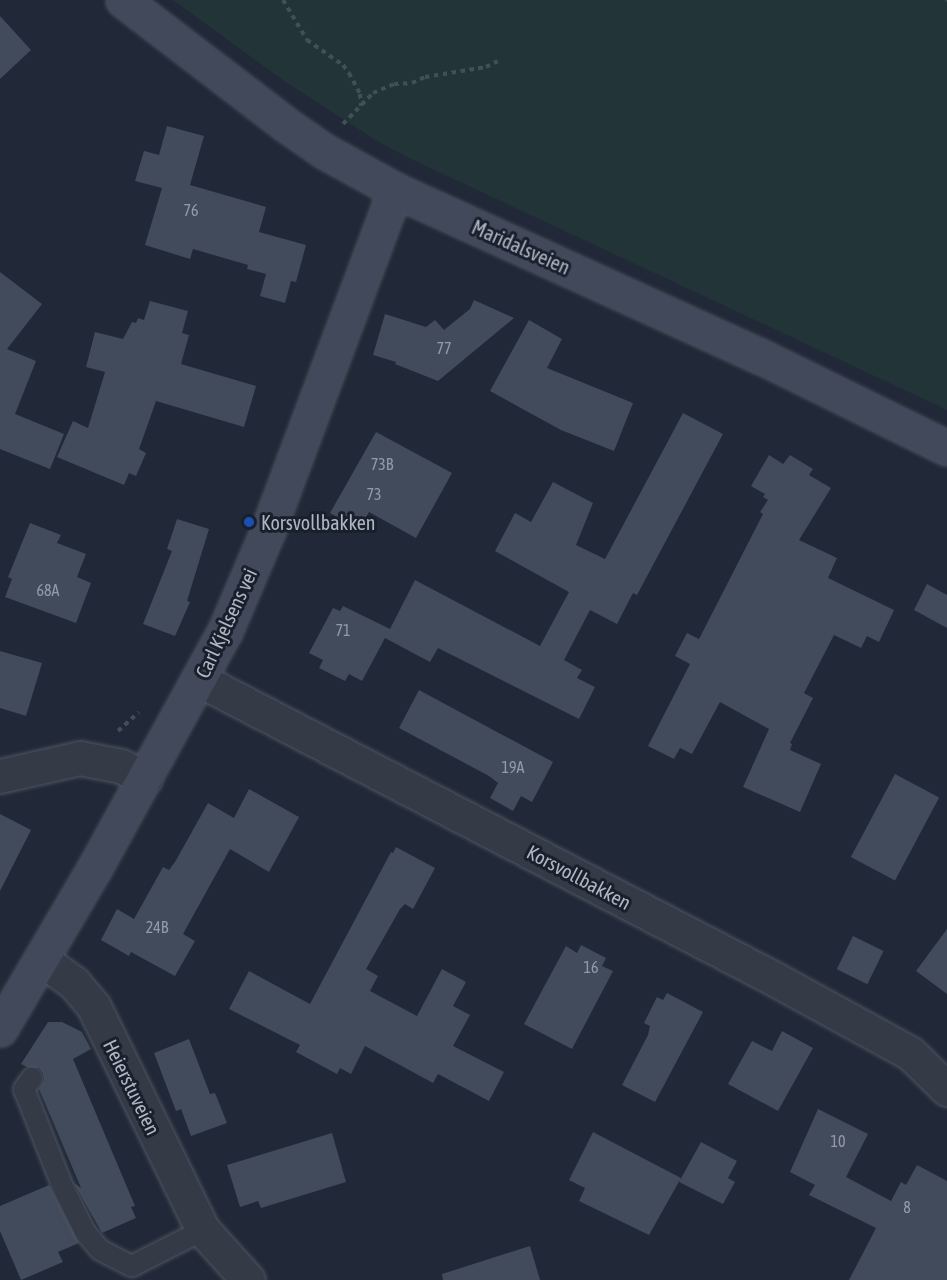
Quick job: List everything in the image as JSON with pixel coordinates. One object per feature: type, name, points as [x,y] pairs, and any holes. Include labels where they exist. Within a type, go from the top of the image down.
[{"type":"main road","name":"Maridalsveien","points":[[123,0],[285,124],[324,151],[395,190],[760,356],[947,448]]},
{"type":"main road","name":"Carl Kjelsens vei","points":[[0,1029],[145,778],[225,631],[268,530],[395,190]]},
{"type":"street","name":"Korsvollbakken","points":[[200,680],[750,966],[910,1053],[947,1089]]},
{"type":"street","points":[[0,776],[80,758],[121,766],[145,778]]},
{"type":"street","name":"Heierstuveien","points":[[41,960],[74,983],[94,1007],[203,1230],[248,1280]]},
{"type":"lane","points":[[32,1078],[24,1089],[62,1185],[86,1232],[100,1250],[129,1273],[203,1230]]},
{"type":"path","points":[[283,0],[307,40],[343,65],[349,73],[360,94],[361,106]]},
{"type":"path","points":[[341,126],[374,93],[394,84],[412,83],[425,77],[486,67],[498,61]]},
{"type":"path","points":[[80,758],[100,745],[142,710]]},
{"type":"shaded area","points":[[173,0],[947,0],[947,410],[377,141],[284,81]]},
{"type":"building","points":[[0,16],[31,50],[0,79]]},
{"type":"building","points":[[167,126],[204,136],[190,185],[266,207],[259,232],[306,245],[296,282],[291,281],[285,303],[260,296],[266,274],[247,269],[248,265],[193,249],[190,259],[145,245],[162,188],[135,181],[144,151],[159,155]]},
{"type":"building","points":[[0,272],[42,304],[7,349],[36,361],[15,414],[64,434],[50,469],[0,449]]},
{"type":"building","points":[[474,300],[514,318],[438,381],[395,364],[396,362],[373,355],[385,314],[426,327],[435,320],[444,330],[470,309]]},
{"type":"building","points":[[150,301],[188,311],[182,333],[189,335],[181,364],[256,386],[244,427],[156,401],[139,449],[146,453],[136,476],[129,473],[124,485],[57,457],[73,421],[88,428],[105,372],[86,367],[95,332],[123,339],[132,322],[136,323],[138,318],[144,320]]},
{"type":"building","points":[[529,320],[562,339],[547,368],[633,403],[614,451],[561,430],[490,391]]},
{"type":"building","points":[[683,413],[723,434],[637,595],[633,593],[617,624],[590,610],[564,660],[582,670],[577,678],[595,687],[579,719],[438,648],[430,662],[385,638],[362,681],[349,674],[345,681],[319,668],[323,660],[309,653],[333,608],[340,611],[343,606],[390,629],[415,580],[540,646],[569,592],[495,551],[515,513],[531,522],[553,482],[593,503],[576,545],[605,559]]},
{"type":"building","points":[[376,432],[452,473],[416,538],[369,512],[359,529],[330,513]]},
{"type":"building","points":[[769,455],[783,464],[790,455],[813,469],[809,475],[831,488],[799,540],[837,558],[828,578],[894,610],[879,642],[867,636],[861,648],[834,635],[804,693],[813,698],[790,743],[792,744],[790,750],[821,764],[800,812],[743,787],[769,729],[720,702],[692,754],[680,748],[674,759],[648,746],[690,664],[675,656],[687,633],[699,639],[763,514],[760,512],[768,500],[763,497],[765,494],[751,486]]},
{"type":"building","points":[[177,519],[209,529],[187,601],[190,602],[175,636],[143,624],[172,551],[167,549]]},
{"type":"building","points":[[30,523],[61,535],[57,543],[86,554],[77,577],[91,583],[76,623],[5,597],[12,579],[8,577]]},
{"type":"building","points":[[927,584],[947,595],[947,628],[914,610]]},
{"type":"building","points":[[0,651],[42,663],[26,716],[0,708]]},
{"type":"building","points":[[419,690],[553,762],[532,802],[521,796],[513,811],[490,798],[498,783],[489,776],[399,728]]},
{"type":"building","points":[[895,774],[939,797],[895,880],[851,857]]},
{"type":"building","points":[[249,789],[299,817],[269,872],[230,849],[183,934],[195,941],[175,976],[131,952],[129,956],[101,940],[117,909],[134,919],[163,867],[169,870],[175,862],[208,803],[234,818]]},
{"type":"building","points":[[0,814],[31,830],[0,891]]},
{"type":"building","points":[[396,847],[435,868],[413,909],[405,904],[400,909],[366,969],[378,976],[370,991],[417,1016],[442,969],[466,982],[453,1006],[470,1015],[453,1046],[504,1072],[489,1101],[438,1074],[433,1083],[365,1046],[351,1074],[340,1068],[337,1074],[296,1052],[300,1045],[229,1009],[249,971],[310,1004],[391,852],[393,853]]},
{"type":"building","points":[[947,929],[947,994],[916,971]]},
{"type":"building","points":[[853,936],[884,951],[867,984],[837,969]]},
{"type":"building","points":[[581,945],[606,958],[602,966],[613,971],[572,1049],[524,1024],[566,946],[577,953]]},
{"type":"building","points":[[667,993],[703,1012],[655,1102],[622,1085],[648,1035],[650,1026],[644,1023],[657,997],[663,1000]]},
{"type":"building","points":[[48,1022],[62,1022],[82,1032],[91,1049],[73,1059],[135,1206],[131,1207],[136,1218],[102,1233],[74,1183],[81,1188],[39,1089],[44,1080],[43,1073],[39,1068],[21,1064]]},
{"type":"building","points":[[782,1031],[813,1048],[778,1111],[728,1084],[752,1041],[772,1051]]},
{"type":"building","points":[[189,1039],[210,1094],[215,1093],[227,1123],[191,1136],[181,1109],[176,1111],[154,1053]]},
{"type":"building","points":[[818,1109],[868,1134],[846,1177],[891,1201],[901,1182],[906,1185],[917,1165],[947,1181],[947,1280],[849,1280],[876,1228],[809,1195],[815,1185],[790,1172]]},
{"type":"building","points":[[593,1132],[681,1178],[649,1235],[579,1201],[585,1188],[569,1180]]},
{"type":"building","points":[[332,1133],[346,1182],[261,1208],[258,1201],[240,1207],[227,1165]]},
{"type":"building","points":[[701,1142],[737,1161],[728,1178],[735,1182],[723,1204],[679,1182]]},
{"type":"building","points":[[49,1185],[79,1243],[58,1252],[63,1262],[21,1280],[0,1231],[0,1206]]},
{"type":"building","points":[[530,1246],[540,1280],[443,1280],[442,1274]]},
{"type":"place","name":"Korsvollbakken","points":[[249,522]]}]
